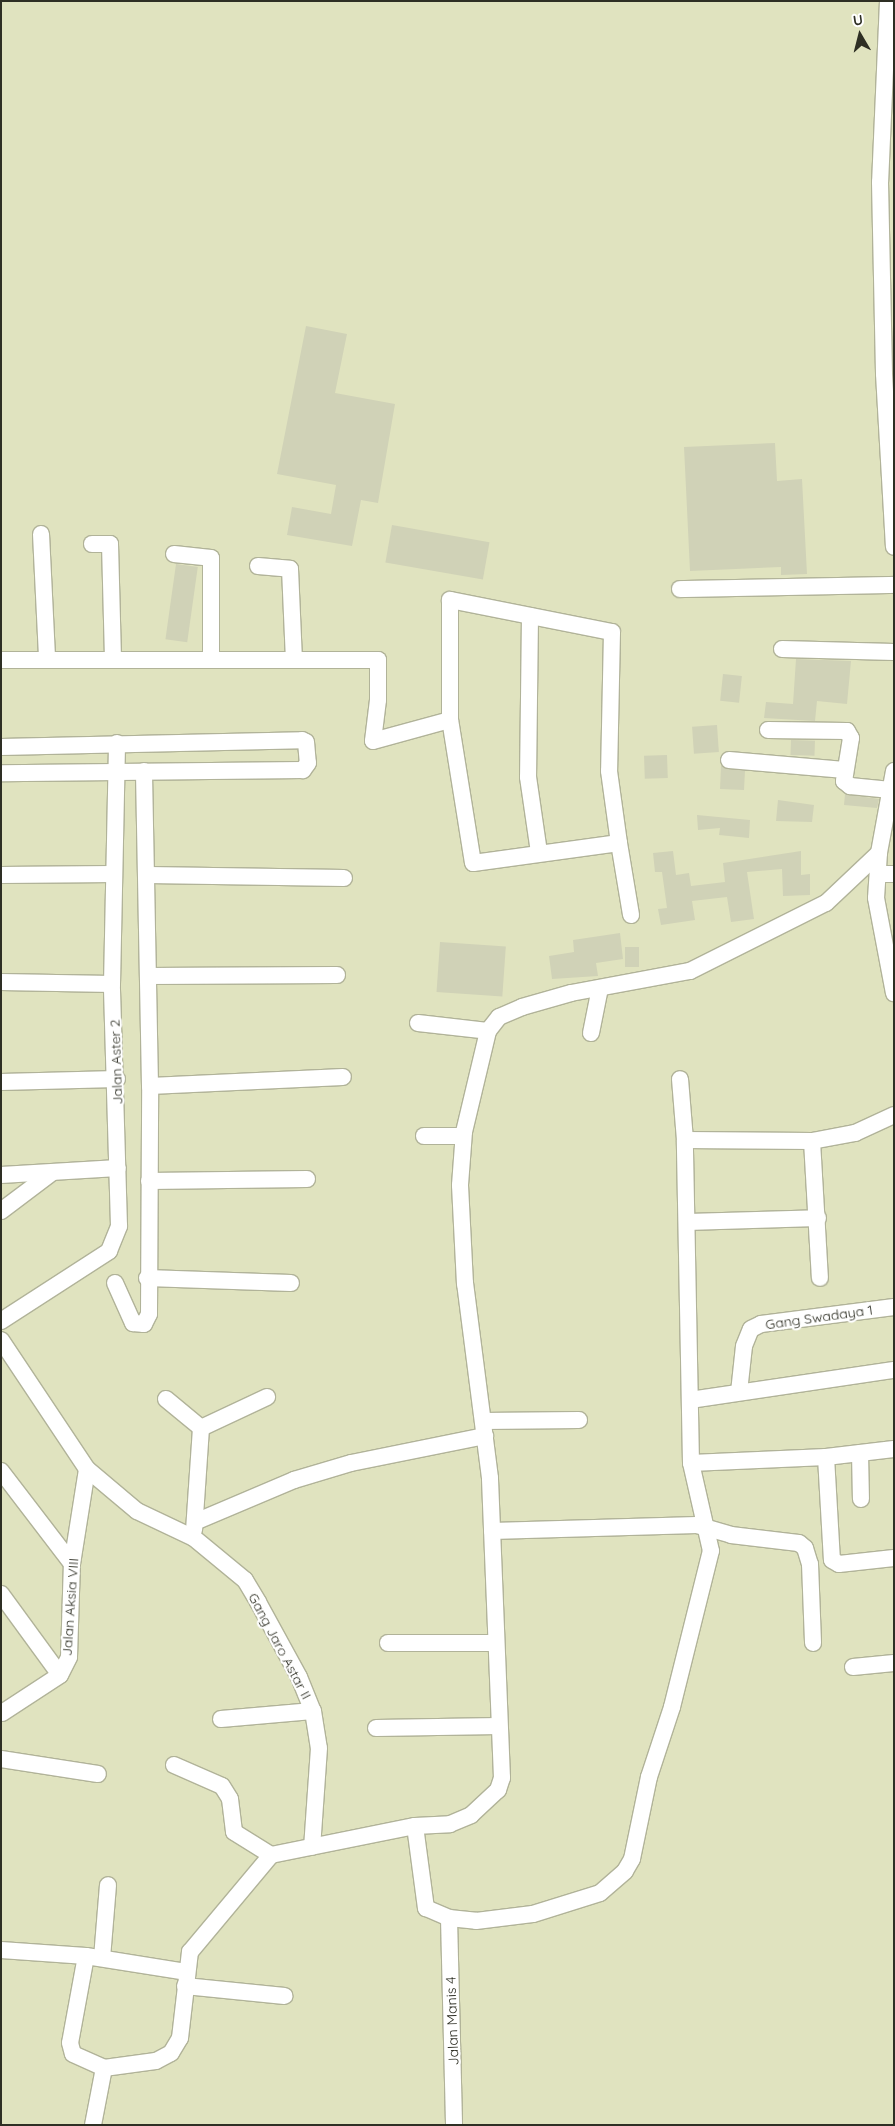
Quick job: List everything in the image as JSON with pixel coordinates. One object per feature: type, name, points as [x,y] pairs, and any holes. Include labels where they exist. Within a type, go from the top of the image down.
[{"type":"street","points":[[888,1],[880,182],[884,374],[894,547]]},
{"type":"street","points":[[41,534],[47,658]]},
{"type":"street","points":[[92,544],[110,544],[114,659]]},
{"type":"street","points":[[174,554],[211,558],[211,659]]},
{"type":"street","points":[[258,566],[290,569],[294,659]]},
{"type":"street","points":[[680,589],[894,585]]},
{"type":"street","points":[[619,843],[539,852],[473,863],[450,720],[450,600],[612,632],[609,771],[631,915]]},
{"type":"street","points":[[530,616],[528,777],[539,852]]},
{"type":"street","points":[[782,649],[894,652]]},
{"type":"street","points":[[1,660],[47,658],[378,660],[378,700],[373,741],[450,720]]},
{"type":"street","points":[[768,730],[850,733],[844,781],[850,786],[891,790]]},
{"type":"street","points":[[1,747],[117,743],[306,742],[308,763],[303,770],[1,773]]},
{"type":"street","name":"Jalan Aster 2","points":[[1,1321],[109,1252],[119,1226],[117,1079],[112,984],[117,743]]},
{"type":"street","points":[[729,760],[845,770]]},
{"type":"street","points":[[115,1282],[132,1323],[137,1326],[148,1321],[150,1086],[148,875],[144,771]]},
{"type":"street","points":[[894,771],[879,854],[886,874],[886,924],[894,993]]},
{"type":"street","points":[[108,1885],[94,1957],[70,2043],[73,2054],[104,2068],[156,2061],[171,2052],[180,2038],[190,1952],[271,1855],[415,1826],[450,1824],[463,1819],[498,1790],[502,1778],[492,1531],[484,1428],[462,1253],[460,1177],[463,1136],[488,1031],[499,1017],[522,1008],[600,988],[690,971],[826,903],[879,854]]},
{"type":"street","points":[[1,875],[114,874]]},
{"type":"street","points":[[148,875],[344,878]]},
{"type":"street","points":[[149,976],[337,975]]},
{"type":"street","points":[[1,982],[112,984]]},
{"type":"street","points":[[591,1033],[600,988]]},
{"type":"street","points":[[418,1023],[488,1031]]},
{"type":"street","points":[[150,1086],[343,1077]]},
{"type":"street","points":[[1,1082],[117,1079]]},
{"type":"street","points":[[415,1826],[426,1908],[449,1918],[495,1920],[533,1914],[600,1893],[625,1871],[632,1859],[649,1777],[672,1708],[710,1561],[700,1526],[691,1463],[685,1140],[680,1079]]},
{"type":"street","points":[[685,1140],[812,1140],[856,1133],[894,1115]]},
{"type":"street","points":[[424,1136],[463,1136]]},
{"type":"street","points":[[812,1140],[820,1278]]},
{"type":"street","points":[[1,1174],[118,1168]]},
{"type":"street","points":[[1,1211],[53,1172]]},
{"type":"street","points":[[149,1181],[307,1179]]},
{"type":"street","points":[[687,1222],[818,1218]]},
{"type":"street","points":[[147,1278],[291,1283]]},
{"type":"street","name":"Gang Swadaya 1","points":[[739,1392],[744,1346],[751,1329],[761,1324],[894,1307]]},
{"type":"street","name":"Gang Jaro Astar II","points":[[1,1340],[87,1468],[137,1511],[194,1530],[245,1580],[299,1677],[313,1711],[319,1748],[312,1847]]},
{"type":"street","points":[[690,1400],[894,1370]]},
{"type":"street","points":[[201,1428],[267,1397]]},
{"type":"street","points":[[166,1399],[201,1428]]},
{"type":"street","points":[[194,1530],[294,1480],[351,1463],[484,1428],[523,1421],[579,1420]]},
{"type":"street","points":[[194,1530],[201,1428]]},
{"type":"street","points":[[691,1463],[826,1457],[894,1449]]},
{"type":"street","points":[[860,1453],[860,1499]]},
{"type":"street","points":[[826,1457],[832,1560],[840,1564],[894,1558]]},
{"type":"street","name":"Jalan Aksia VIII","points":[[2,1713],[60,1675],[69,1657],[72,1564],[87,1468]]},
{"type":"street","points":[[1,1471],[72,1564]]},
{"type":"street","points":[[492,1531],[700,1526],[731,1535],[799,1543],[805,1548],[810,1564],[813,1643]]},
{"type":"street","points":[[1,1594],[60,1675]]},
{"type":"street","points":[[388,1643],[496,1644]]},
{"type":"street","points":[[853,1667],[894,1663]]},
{"type":"street","points":[[221,1719],[313,1711]]},
{"type":"street","points":[[376,1728],[499,1726]]},
{"type":"street","points":[[1,1760],[98,1774]]},
{"type":"street","points":[[174,1765],[227,1790],[234,1832],[271,1855]]},
{"type":"street","name":"Jalan Manis 4","points":[[449,1918],[454,2125]]},
{"type":"street","points":[[1,1950],[94,1957],[186,1979],[285,1996]]},
{"type":"street","points":[[93,2125],[104,2068]]},
{"type":"shaded area","points":[[1,1],[894,1],[894,2125],[1,2125]]},
{"type":"building","points":[[306,326],[347,334],[335,393],[395,404],[378,503],[361,500],[352,546],[287,535],[292,507],[331,514],[336,485],[277,474]]},
{"type":"building","points":[[775,443],[777,481],[802,479],[807,574],[781,575],[781,567],[690,571],[684,447]]},
{"type":"building","points":[[392,525],[489,542],[483,580],[385,562]]},
{"type":"building","points":[[176,564],[198,567],[187,642],[165,639]]},
{"type":"building","points":[[796,659],[851,661],[847,704],[817,701],[815,721],[764,718],[766,702],[793,704]]},
{"type":"building","points":[[723,674],[742,676],[739,703],[720,701]]},
{"type":"building","points":[[717,725],[719,752],[694,754],[692,727]]},
{"type":"building","points":[[791,740],[815,741],[814,756],[790,755]]},
{"type":"building","points":[[667,755],[668,778],[645,779],[644,756]]},
{"type":"building","points":[[721,766],[745,771],[744,790],[720,789]]},
{"type":"building","points":[[845,794],[879,799],[877,808],[844,805]]},
{"type":"building","points":[[778,800],[814,805],[812,822],[776,821]]},
{"type":"building","points":[[697,815],[750,820],[749,838],[719,835],[720,828],[698,830]]},
{"type":"building","points":[[673,851],[676,875],[689,873],[691,886],[725,882],[723,863],[801,851],[801,875],[810,874],[810,895],[783,896],[782,869],[747,872],[754,919],[731,922],[727,897],[692,901],[695,920],[661,925],[658,909],[667,908],[662,872],[655,872],[653,853]]},
{"type":"building","points":[[620,933],[623,959],[596,963],[598,976],[552,979],[549,956],[574,952],[573,940]]},
{"type":"building","points":[[440,942],[506,947],[502,996],[437,992]]},
{"type":"building","points":[[625,947],[639,947],[639,967],[625,967]]}]
